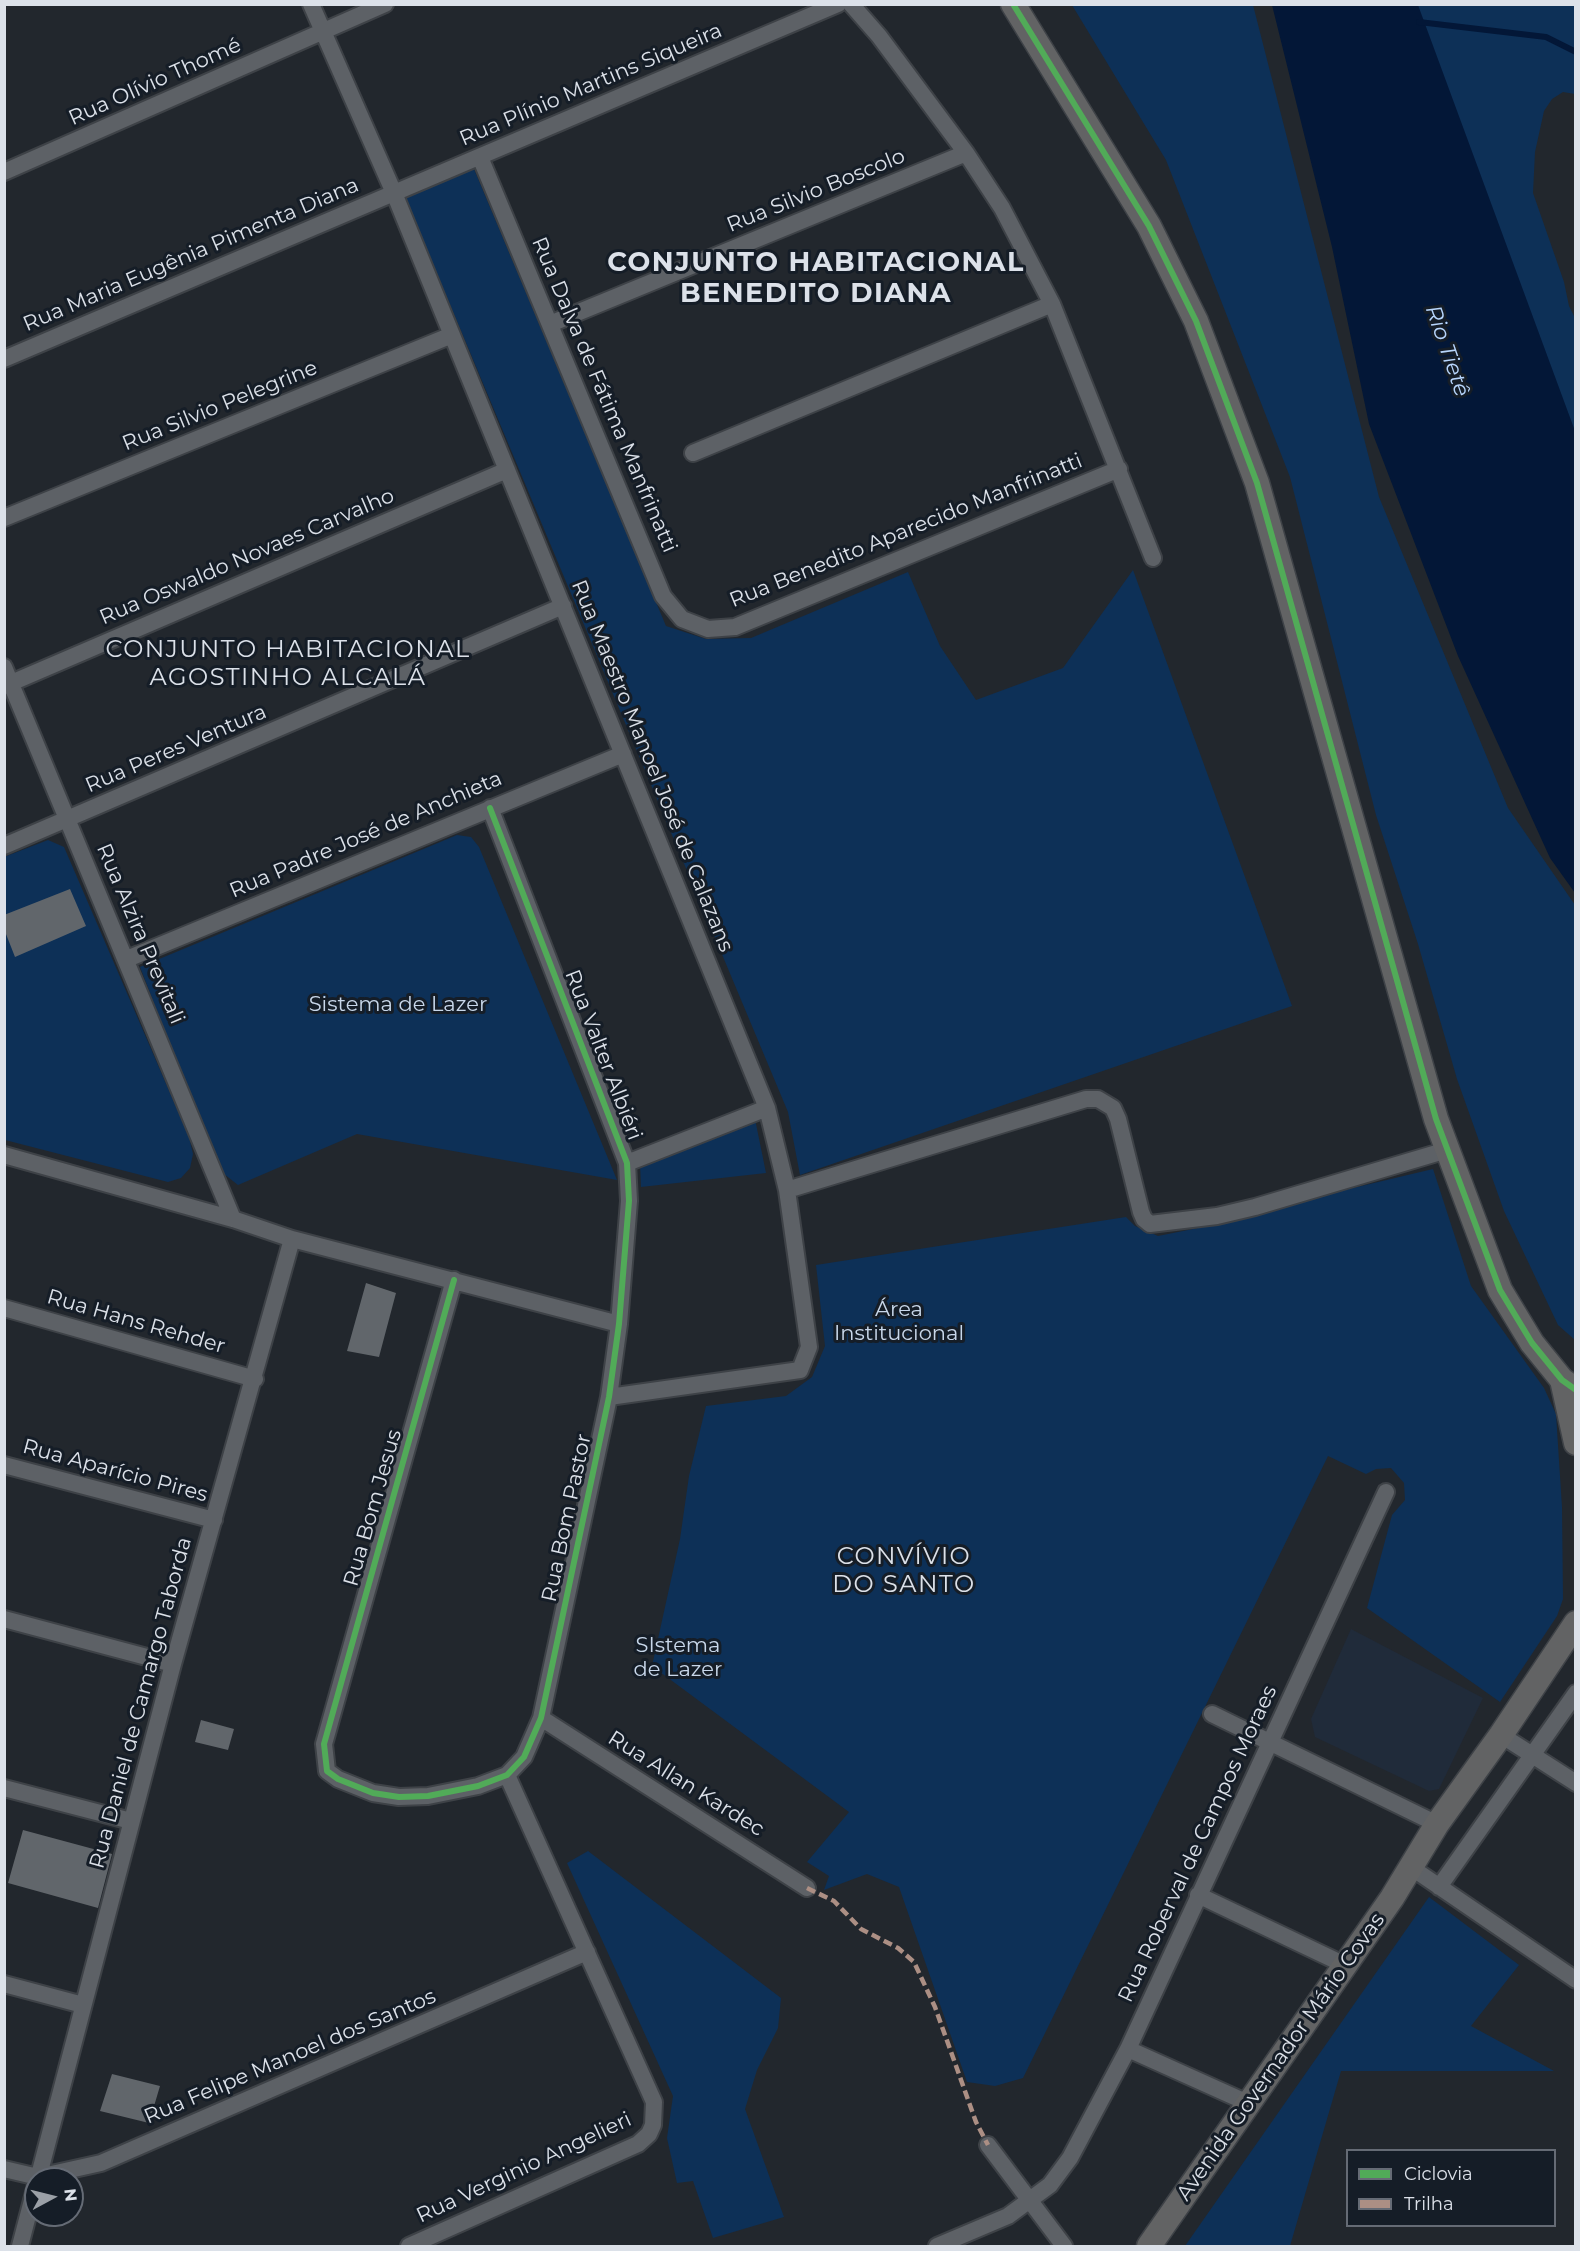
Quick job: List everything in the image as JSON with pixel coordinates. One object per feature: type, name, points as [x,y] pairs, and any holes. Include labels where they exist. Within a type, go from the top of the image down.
[{"type":"street","name":"Rua Maestro Manoel José de Calazans","points":[[311,4],[394,194],[767,1108],[787,1190],[809,1347],[800,1370],[609,1397]]},
{"type":"street","name":"Rua Olívio Thomé","points":[[4,172],[385,4]]},
{"type":"street","name":"Rua Plínio Martins Siqueira","points":[[394,194],[838,4]]},
{"type":"street","points":[[851,4],[879,36],[966,153],[1002,208],[1052,304],[1153,558]]},
{"type":"street","points":[[1013,4],[1149,226],[1196,321],[1249,461],[1433,1107],[1500,1290],[1532,1343],[1569,1385],[1575,1443]]},
{"type":"street","name":"Rua Silvio Boscolo","points":[[550,324],[966,153]]},
{"type":"street","name":"Rua Dalva de Fátima Manfrinatti","points":[[480,157],[663,596],[682,619],[708,629]]},
{"type":"street","name":"Rua Maria Eugênia Pimenta Diana","points":[[4,359],[394,194]]},
{"type":"street","points":[[693,453],[1052,304]]},
{"type":"street","name":"Rua Silvio Pelegrine","points":[[4,518],[452,335]]},
{"type":"street","name":"Rua Benedito Aparecido Manfrinatti","points":[[708,629],[735,627],[1119,469]]},
{"type":"street","name":"Rua Oswaldo Novaes Carvalho","points":[[8,685],[507,470]]},
{"type":"street","name":"Rua Peres Ventura","points":[[4,846],[563,606]]},
{"type":"street","name":"Rua Alzira Previtali","points":[[4,667],[8,685],[127,959],[233,1219]]},
{"type":"street","name":"Rua Padre José de Anchieta","points":[[127,959],[623,754]]},
{"type":"street","name":"Rua Valter Albiéri","points":[[490,808],[627,1163],[629,1201],[620,1324]]},
{"type":"street","points":[[787,1190],[1086,1099],[1098,1099],[1113,1108],[1118,1119],[1141,1212],[1150,1224],[1159,1225],[1217,1216],[1255,1207],[1448,1150]]},
{"type":"street","points":[[627,1163],[767,1108]]},
{"type":"street","points":[[4,1155],[233,1219],[292,1239],[620,1324]]},
{"type":"street","name":"Rua Daniel de Camargo Taborda","points":[[40,2167],[173,1664],[255,1379],[292,1239]]},
{"type":"street","name":"Rua Bom Jesus","points":[[454,1280],[324,1744],[327,1771],[338,1779],[373,1793],[399,1797],[428,1796],[478,1786],[507,1775]]},
{"type":"street","name":"Rua Hans Rehder","points":[[4,1308],[255,1379]]},
{"type":"street","name":"Rua Bom Pastor","points":[[507,1775],[524,1757],[542,1718],[609,1397],[620,1324]]},
{"type":"street","name":"Rua Aparício Pires","points":[[4,1465],[214,1520]]},
{"type":"street","name":"Rua Roberval de Campos Moraes","points":[[937,2247],[1008,2216],[1050,2185],[1070,2158],[1128,2049],[1386,1492]]},
{"type":"street","points":[[4,1619],[173,1664]]},
{"type":"street","name":"Avenida Governador Mário Covas","points":[[1149,2247],[1412,1868],[1437,1824],[1501,1735],[1575,1623]]},
{"type":"street","points":[[1439,1887],[1575,1693]]},
{"type":"street","points":[[1212,1714],[1437,1824]]},
{"type":"street","name":"Rua Allan Kardec","points":[[542,1718],[807,1888]]},
{"type":"street","points":[[1501,1735],[1533,1754],[1575,1784]]},
{"type":"street","points":[[507,1775],[587,1952]]},
{"type":"street","points":[[4,1788],[131,1821]]},
{"type":"street","points":[[1412,1868],[1575,1980]]},
{"type":"street","points":[[1198,1895],[1345,1965]]},
{"type":"street","name":"Rua Verginio Angelieri","points":[[409,2247],[638,2144],[649,2134],[653,2125],[654,2102],[587,1952]]},
{"type":"street","name":"Rua Felipe Manoel dos Santos","points":[[84,2168],[101,2163],[587,1952]]},
{"type":"street","points":[[4,1984],[83,2005]]},
{"type":"street","points":[[1128,2049],[1248,2103]]},
{"type":"street","points":[[988,2145],[1064,2247]]},
{"type":"street","name":"Rua Felipe Manoel dos Santos","points":[[4,2169],[24,2176]]},
{"type":"street","name":"Rua Daniel de Camargo Taborda","points":[[20,2247],[25,2227]]},
{"type":"shaded area","points":[[1351,1629],[1483,1698],[1439,1789],[1429,1791],[1315,1737],[1311,1719]]},
{"type":"green space","points":[[1072,5],[1253,5],[1379,497],[1508,808],[1575,905],[1575,1340],[1558,1325],[1504,1211],[1457,1079],[1418,944],[1376,815],[1290,477],[1166,160]]},
{"type":"green space","points":[[1371,5],[1575,5],[1575,94],[1563,92],[1552,99],[1544,111],[1535,152],[1533,193],[1564,282],[1569,306],[1575,318],[1575,445]]},
{"type":"green space","points":[[474,169],[666,626],[706,639],[751,638],[908,572],[940,646],[976,700],[1063,668],[1133,570],[1292,1006],[800,1175],[788,1112],[405,197]]},
{"type":"green space","name":"Sistema de Lazer","points":[[457,835],[471,837],[479,847],[617,1180],[357,1134],[238,1185],[219,1170],[140,967]]},
{"type":"green space","points":[[48,840],[64,847],[189,1137],[193,1154],[190,1168],[181,1178],[168,1182],[5,1140],[4,857]]},
{"type":"green space","points":[[755,1119],[766,1173],[641,1187],[640,1163]]},
{"type":"green space","points":[[1433,1169],[1471,1286],[1544,1388],[1556,1414],[1562,1507],[1563,1599],[1557,1616],[1500,1702],[1367,1608],[1392,1515],[1405,1500],[1404,1483],[1391,1468],[1376,1469],[1366,1474],[1328,1456],[1023,2078],[995,2086],[967,2082],[899,1887],[867,1874],[824,1890],[829,1876],[807,1862],[849,1812],[652,1666],[680,1539],[689,1476],[706,1406],[786,1396],[812,1377],[825,1346],[816,1265],[1126,1217],[1135,1226],[1158,1236],[1223,1223],[1315,1197]]},
{"type":"green space","points":[[588,1851],[781,1998],[778,2028],[757,2070],[745,2109],[784,2217],[713,2238],[693,2181],[677,2183],[667,2138],[673,2096],[567,1863]]},
{"type":"green space","points":[[1429,1897],[1519,1965],[1471,2026],[1554,2071],[1341,2071],[1290,2246],[1185,2246]]},
{"type":"water","name":"Rio Tietê","points":[[1272,5],[1418,5],[1575,431],[1575,893],[1550,858],[1458,656],[1369,424],[1332,247]]},
{"type":"building","points":[[70,889],[86,926],[15,957],[4,929],[4,915]]},
{"type":"building","points":[[366,1283],[396,1293],[379,1357],[347,1351]]},
{"type":"building","points":[[201,1720],[234,1729],[228,1750],[195,1742]]},
{"type":"building","points":[[23,1830],[112,1854],[98,1908],[8,1883]]},
{"type":"building","points":[[112,2074],[160,2086],[149,2123],[100,2111]]},
{"type":"waterway","points":[[1419,22],[1546,37],[1576,52]]},
{"type":"marked path","points":[[807,1888],[834,1901],[861,1929],[898,1948],[914,1962],[935,2007],[976,2122],[988,2145]]},
{"type":"cycle path","points":[[1013,4],[1149,226],[1196,321],[1257,483],[1436,1119],[1500,1290],[1532,1343],[1562,1380],[1576,1390]]},
{"type":"cycle path","points":[[454,1280],[324,1744],[327,1771],[338,1779],[373,1793],[399,1797],[428,1796],[478,1786],[507,1775],[524,1757],[541,1718],[609,1397],[619,1324],[629,1201],[627,1163],[490,808]]},
{"type":"district","name":"CONJUNTO HABITACIONAL BENEDITO DIANA","points":[[816,278]]},
{"type":"district","name":"CONJUNTO HABITACIONAL AGOSTINHO ALCALÁ","points":[[288,664]]},
{"type":"district","name":"CONVÍVIO DO SANTO","points":[[904,1571]]},
{"type":"park label","name":"Área Institucional","points":[[899,1322]]},
{"type":"park label","name":"SIstema de Lazer","points":[[678,1658]]}]
